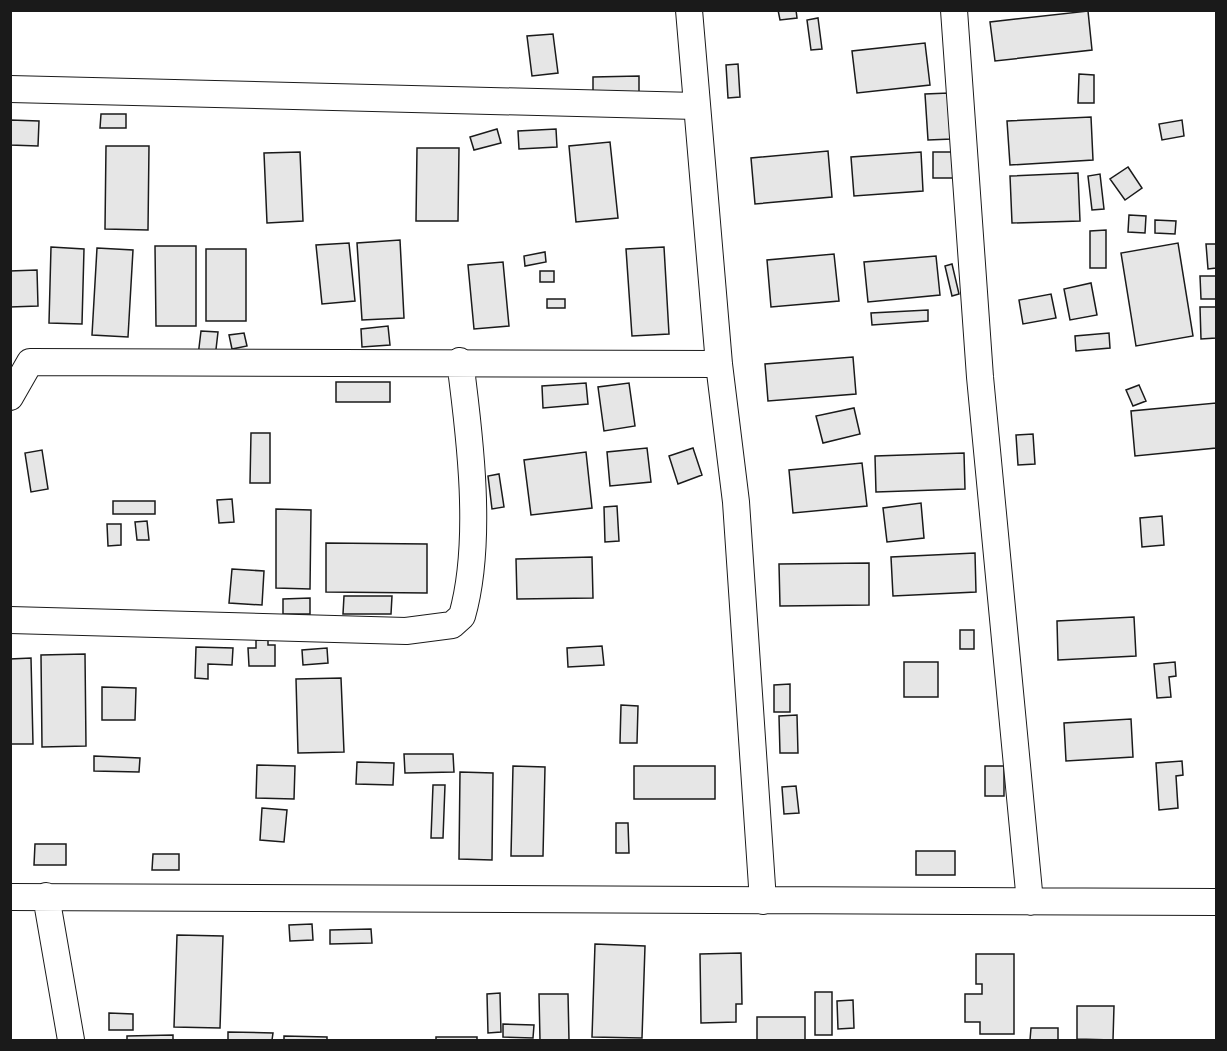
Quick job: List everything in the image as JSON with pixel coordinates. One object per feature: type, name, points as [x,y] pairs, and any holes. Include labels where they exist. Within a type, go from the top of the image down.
[{"type":"street","points":[[689,10],[719,364],[736,502],[763,900]]},
{"type":"street","points":[[954,10],[980,377],[1030,902]]},
{"type":"street","points":[[10,89],[696,106]]},
{"type":"street","points":[[10,397],[30,362],[460,361],[719,364]]},
{"type":"street","points":[[10,620],[406,631],[452,625],[462,616],[471,560],[471,442],[460,361]]},
{"type":"street","points":[[46,896],[71,1041]]},
{"type":"street","points":[[10,897],[1216,902]]},
{"type":"building","points":[[778,10],[796,10],[797,18],[780,20]]},
{"type":"building","points":[[1088,11],[1092,50],[995,61],[990,22]]},
{"type":"building","points":[[818,18],[822,49],[811,50],[807,20]]},
{"type":"building","points":[[553,34],[558,73],[532,76],[527,36]]},
{"type":"building","points":[[925,43],[930,85],[857,93],[852,51]]},
{"type":"building","points":[[738,64],[740,97],[728,98],[726,65]]},
{"type":"building","points":[[1079,74],[1094,75],[1094,103],[1078,103]]},
{"type":"building","points":[[639,76],[639,94],[593,94],[593,77]]},
{"type":"building","points":[[949,93],[952,139],[928,140],[925,94]]},
{"type":"building","points":[[101,114],[126,114],[126,128],[100,128]]},
{"type":"building","points":[[1091,117],[1093,160],[1010,165],[1007,121]]},
{"type":"building","points":[[10,120],[39,121],[38,146],[10,145]]},
{"type":"building","points":[[1182,120],[1184,136],[1162,140],[1159,124]]},
{"type":"building","points":[[497,129],[501,143],[474,150],[470,137]]},
{"type":"building","points":[[556,129],[557,147],[519,149],[518,131]]},
{"type":"building","points":[[610,142],[618,218],[576,222],[569,146]]},
{"type":"building","points":[[106,146],[149,146],[148,230],[105,229]]},
{"type":"building","points":[[417,148],[459,148],[458,221],[416,221]]},
{"type":"building","points":[[828,151],[832,197],[755,204],[751,158]]},
{"type":"building","points":[[300,152],[303,221],[267,223],[264,153]]},
{"type":"building","points":[[921,152],[923,191],[854,196],[851,157]]},
{"type":"building","points":[[933,152],[954,152],[954,178],[933,178]]},
{"type":"building","points":[[1128,167],[1142,188],[1125,200],[1110,179]]},
{"type":"building","points":[[1078,173],[1080,221],[1012,223],[1010,176]]},
{"type":"building","points":[[1100,174],[1104,209],[1092,210],[1088,176]]},
{"type":"building","points":[[1129,215],[1146,216],[1145,233],[1128,232]]},
{"type":"building","points":[[1155,220],[1176,221],[1175,234],[1155,233]]},
{"type":"building","points":[[1106,230],[1106,268],[1090,268],[1090,231]]},
{"type":"building","points":[[400,240],[404,318],[362,320],[357,243]]},
{"type":"building","points":[[349,243],[355,301],[322,304],[316,245]]},
{"type":"building","points":[[1178,243],[1193,336],[1136,346],[1121,253]]},
{"type":"building","points":[[1206,244],[1216,244],[1216,268],[1208,269]]},
{"type":"building","points":[[155,246],[196,246],[196,326],[156,326]]},
{"type":"building","points":[[51,247],[84,249],[82,324],[49,323]]},
{"type":"building","points":[[664,247],[669,334],[632,336],[626,249]]},
{"type":"building","points":[[97,248],[133,250],[128,337],[92,335]]},
{"type":"building","points":[[206,249],[246,249],[246,321],[206,321]]},
{"type":"building","points":[[545,252],[546,262],[525,266],[524,256]]},
{"type":"building","points":[[834,254],[839,301],[771,307],[767,260]]},
{"type":"building","points":[[936,256],[940,295],[868,302],[864,262]]},
{"type":"building","points":[[503,262],[509,326],[474,329],[468,265]]},
{"type":"building","points":[[952,264],[959,294],[952,296],[945,266]]},
{"type":"building","points":[[37,270],[38,306],[10,307],[10,271]]},
{"type":"building","points":[[540,271],[554,271],[554,282],[540,282]]},
{"type":"building","points":[[1200,276],[1216,276],[1216,299],[1201,299]]},
{"type":"building","points":[[1091,283],[1097,315],[1070,320],[1064,289]]},
{"type":"building","points":[[1051,294],[1056,318],[1023,324],[1019,300]]},
{"type":"building","points":[[547,299],[565,299],[565,308],[547,308]]},
{"type":"building","points":[[1200,307],[1216,307],[1216,338],[1201,339]]},
{"type":"building","points":[[928,310],[928,321],[872,325],[871,313]]},
{"type":"building","points":[[388,326],[390,345],[362,347],[361,329]]},
{"type":"building","points":[[201,331],[218,332],[215,358],[198,356]]},
{"type":"building","points":[[244,333],[247,346],[232,349],[229,335]]},
{"type":"building","points":[[1109,333],[1110,348],[1076,351],[1075,336]]},
{"type":"building","points":[[853,357],[856,394],[768,401],[765,364]]},
{"type":"building","points":[[336,382],[390,382],[390,402],[336,402]]},
{"type":"building","points":[[586,383],[588,404],[543,408],[542,386]]},
{"type":"building","points":[[629,383],[635,426],[604,431],[598,387]]},
{"type":"building","points":[[1139,385],[1146,401],[1133,406],[1126,390]]},
{"type":"building","points":[[1216,403],[1216,448],[1135,456],[1131,411]]},
{"type":"building","points":[[854,408],[860,434],[823,443],[816,416]]},
{"type":"building","points":[[251,433],[270,433],[270,483],[250,483]]},
{"type":"building","points":[[1033,434],[1035,464],[1018,465],[1016,435]]},
{"type":"building","points":[[647,448],[651,482],[610,486],[607,452]]},
{"type":"building","points":[[693,448],[702,475],[678,484],[669,456]]},
{"type":"building","points":[[42,450],[48,489],[31,492],[25,453]]},
{"type":"building","points":[[586,452],[592,508],[531,515],[524,460]]},
{"type":"building","points":[[964,453],[965,489],[876,492],[875,456]]},
{"type":"building","points":[[862,463],[867,506],[793,513],[789,470]]},
{"type":"building","points":[[499,474],[504,507],[492,509],[488,476]]},
{"type":"building","points":[[232,499],[234,522],[219,523],[217,500]]},
{"type":"building","points":[[113,501],[155,501],[155,514],[113,514]]},
{"type":"building","points":[[921,503],[924,538],[887,542],[883,508]]},
{"type":"building","points":[[617,506],[619,541],[605,542],[604,507]]},
{"type":"building","points":[[276,509],[311,510],[310,589],[276,588]]},
{"type":"building","points":[[1162,516],[1164,545],[1142,547],[1140,518]]},
{"type":"building","points":[[147,521],[149,540],[137,540],[135,522]]},
{"type":"building","points":[[107,524],[121,524],[121,545],[108,546]]},
{"type":"building","points":[[326,543],[427,544],[427,593],[326,592]]},
{"type":"building","points":[[975,553],[976,592],[893,596],[891,557]]},
{"type":"building","points":[[592,557],[593,598],[517,599],[516,559]]},
{"type":"building","points":[[869,563],[869,605],[780,606],[779,564]]},
{"type":"building","points":[[232,569],[264,571],[262,605],[229,603]]},
{"type":"building","points":[[344,596],[392,596],[391,614],[343,614]]},
{"type":"building","points":[[310,598],[310,614],[283,614],[283,599]]},
{"type":"building","points":[[1134,617],[1136,656],[1058,660],[1057,621]]},
{"type":"building","points":[[960,630],[974,630],[974,649],[960,649]]},
{"type":"building","points":[[256,640],[268,640],[268,645],[275,645],[275,666],[249,666],[248,648],[256,648]]},
{"type":"building","points":[[602,646],[604,665],[568,667],[567,648]]},
{"type":"building","points":[[196,647],[233,648],[232,665],[208,664],[208,679],[195,678]]},
{"type":"building","points":[[327,648],[328,663],[303,665],[302,650]]},
{"type":"building","points":[[85,654],[86,746],[42,747],[41,655]]},
{"type":"building","points":[[31,658],[33,744],[10,744],[10,659]]},
{"type":"building","points":[[904,662],[938,662],[938,697],[904,697]]},
{"type":"building","points":[[1175,662],[1176,676],[1169,677],[1171,697],[1157,698],[1154,664]]},
{"type":"building","points":[[341,678],[344,752],[298,753],[296,679]]},
{"type":"building","points":[[790,684],[790,712],[774,712],[774,685]]},
{"type":"building","points":[[102,687],[136,688],[135,720],[102,720]]},
{"type":"building","points":[[621,705],[638,706],[637,743],[620,743]]},
{"type":"building","points":[[797,715],[798,753],[780,753],[779,716]]},
{"type":"building","points":[[1131,719],[1133,757],[1066,761],[1064,723]]},
{"type":"building","points":[[404,754],[453,754],[454,772],[405,773]]},
{"type":"building","points":[[94,756],[140,758],[139,772],[94,771]]},
{"type":"building","points":[[1182,761],[1183,775],[1176,776],[1178,808],[1159,810],[1156,763]]},
{"type":"building","points":[[357,762],[394,763],[393,785],[356,784]]},
{"type":"building","points":[[257,765],[295,766],[294,799],[256,798]]},
{"type":"building","points":[[513,766],[545,767],[543,856],[511,856]]},
{"type":"building","points":[[634,766],[715,766],[715,799],[634,799]]},
{"type":"building","points":[[985,766],[1004,766],[1004,796],[985,796]]},
{"type":"building","points":[[460,772],[493,773],[492,860],[459,859]]},
{"type":"building","points":[[433,785],[445,785],[443,838],[431,838]]},
{"type":"building","points":[[796,786],[799,813],[784,814],[782,787]]},
{"type":"building","points":[[262,808],[287,810],[284,842],[260,840]]},
{"type":"building","points":[[616,823],[628,823],[629,853],[616,853]]},
{"type":"building","points":[[35,844],[66,844],[66,865],[34,865]]},
{"type":"building","points":[[916,851],[955,851],[955,875],[916,875]]},
{"type":"building","points":[[153,854],[179,854],[179,870],[152,870]]},
{"type":"building","points":[[312,924],[313,940],[290,941],[289,925]]},
{"type":"building","points":[[371,929],[372,943],[330,944],[330,930]]},
{"type":"building","points":[[177,935],[223,936],[220,1028],[174,1027]]},
{"type":"building","points":[[595,944],[645,946],[642,1038],[592,1037]]},
{"type":"building","points":[[741,953],[742,1004],[736,1004],[736,1022],[701,1023],[700,954]]},
{"type":"building","points":[[976,954],[1014,954],[1014,1034],[980,1034],[980,1022],[965,1022],[965,994],[982,994],[982,984],[976,984]]},
{"type":"building","points":[[815,992],[832,992],[832,1035],[815,1035]]},
{"type":"building","points":[[500,993],[501,1032],[488,1033],[487,994]]},
{"type":"building","points":[[539,994],[568,994],[569,1040],[540,1040]]},
{"type":"building","points":[[853,1000],[854,1028],[838,1029],[837,1001]]},
{"type":"building","points":[[1077,1006],[1114,1006],[1113,1040],[1077,1039]]},
{"type":"building","points":[[109,1013],[133,1014],[133,1030],[109,1030]]},
{"type":"building","points":[[757,1017],[805,1017],[805,1040],[757,1040]]},
{"type":"building","points":[[503,1024],[534,1025],[533,1038],[503,1037]]},
{"type":"building","points":[[1031,1028],[1058,1028],[1058,1040],[1030,1040]]},
{"type":"building","points":[[228,1032],[273,1033],[272,1040],[228,1040]]},
{"type":"building","points":[[173,1035],[173,1040],[127,1040],[127,1036]]},
{"type":"building","points":[[284,1036],[327,1037],[327,1040],[284,1040]]},
{"type":"building","points":[[436,1037],[477,1037],[477,1040],[436,1040]]}]
